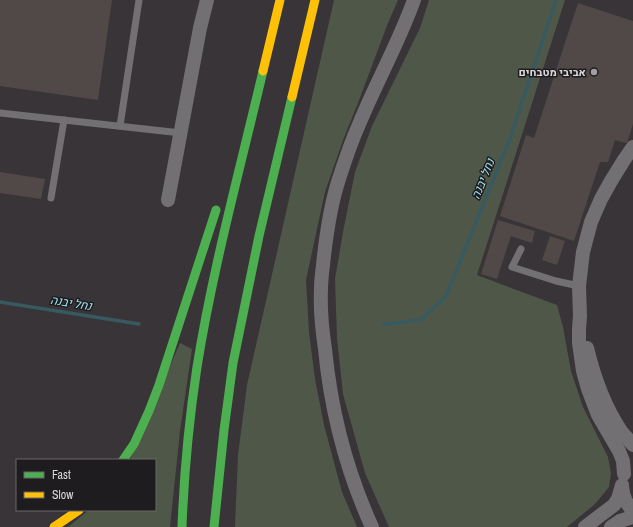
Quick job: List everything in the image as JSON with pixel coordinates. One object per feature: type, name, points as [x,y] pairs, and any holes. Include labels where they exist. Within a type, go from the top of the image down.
[{"type":"highway","points":[[182,527],[191,410],[204,328],[225,227],[280,0]]},
{"type":"highway","points":[[214,527],[224,430],[234,363],[259,236],[315,0]]},
{"type":"highway","points":[[232,160],[269,47]]},
{"type":"highway","points":[[124,459],[134,444],[159,385],[218,205]]},
{"type":"highway","points":[[54,527],[78,511]]},
{"type":"street","points":[[168,200],[200,28],[208,0]]},
{"type":"street","points":[[370,526],[338,432],[328,377],[322,324],[320,288],[330,213],[339,180],[360,122],[414,0]]},
{"type":"street","points":[[633,147],[611,181],[591,222],[583,252],[579,286],[579,343],[583,371],[598,415],[620,451],[623,461],[623,494],[633,511]]},
{"type":"street","points":[[580,316],[598,387],[621,431],[633,445]]},
{"type":"street","points":[[585,527],[614,505],[618,499],[623,479],[630,464],[633,462]]},
{"type":"street","points":[[611,527],[620,521],[633,518]]},
{"type":"lane","points":[[120,126],[139,0]]},
{"type":"lane","points":[[0,113],[181,133]]},
{"type":"lane","points":[[51,198],[64,120]]},
{"type":"lane","points":[[521,249],[512,268],[579,286]]},
{"type":"green space","points":[[334,0],[398,0],[343,140],[325,192],[306,280],[309,332],[315,379],[324,425],[342,492],[357,527],[235,527],[238,455],[247,385]]},
{"type":"green space","points":[[429,0],[565,0],[477,275],[557,305],[563,327],[571,371],[583,407],[608,457],[611,473],[609,487],[595,504],[567,527],[389,527],[365,473],[343,394],[337,338],[335,279],[355,172],[372,126],[420,28]]},
{"type":"green space","points":[[180,343],[192,349],[180,431],[170,527],[68,527],[88,511],[156,511],[156,459],[130,459]]},
{"type":"building","points":[[0,0],[112,0],[98,100],[0,86]]},
{"type":"building","name":"אביבי מטבחים","points":[[578,3],[633,21],[633,124],[627,143],[615,140],[608,162],[600,162],[574,241],[500,216],[526,135],[534,138]]},
{"type":"building","points":[[0,172],[45,179],[41,199],[0,193]]},
{"type":"building","points":[[498,220],[535,231],[532,243],[511,236],[497,279],[481,274]]},
{"type":"building","points":[[550,236],[565,241],[557,265],[542,260]]},
{"type":"waterway","name":"נחל יבנה","points":[[384,324],[421,320],[446,296],[511,136],[556,0]]},
{"type":"waterway","name":"נחל יבנה","points":[[0,302],[139,324]]},
{"type":"traffic: fast","points":[[182,527],[189,427],[203,330],[227,218],[263,71]]},
{"type":"traffic: fast","points":[[214,527],[224,430],[233,363],[259,236],[292,97]]},
{"type":"traffic: fast","points":[[124,459],[134,444],[159,385],[216,210]]},
{"type":"traffic: slow","points":[[263,71],[280,0]]},
{"type":"traffic: slow","points":[[292,97],[315,0]]},
{"type":"traffic: slow","points":[[54,527],[78,511]]},
{"type":"place","name":"אביבי מטבחים","points":[[594,72]]}]
